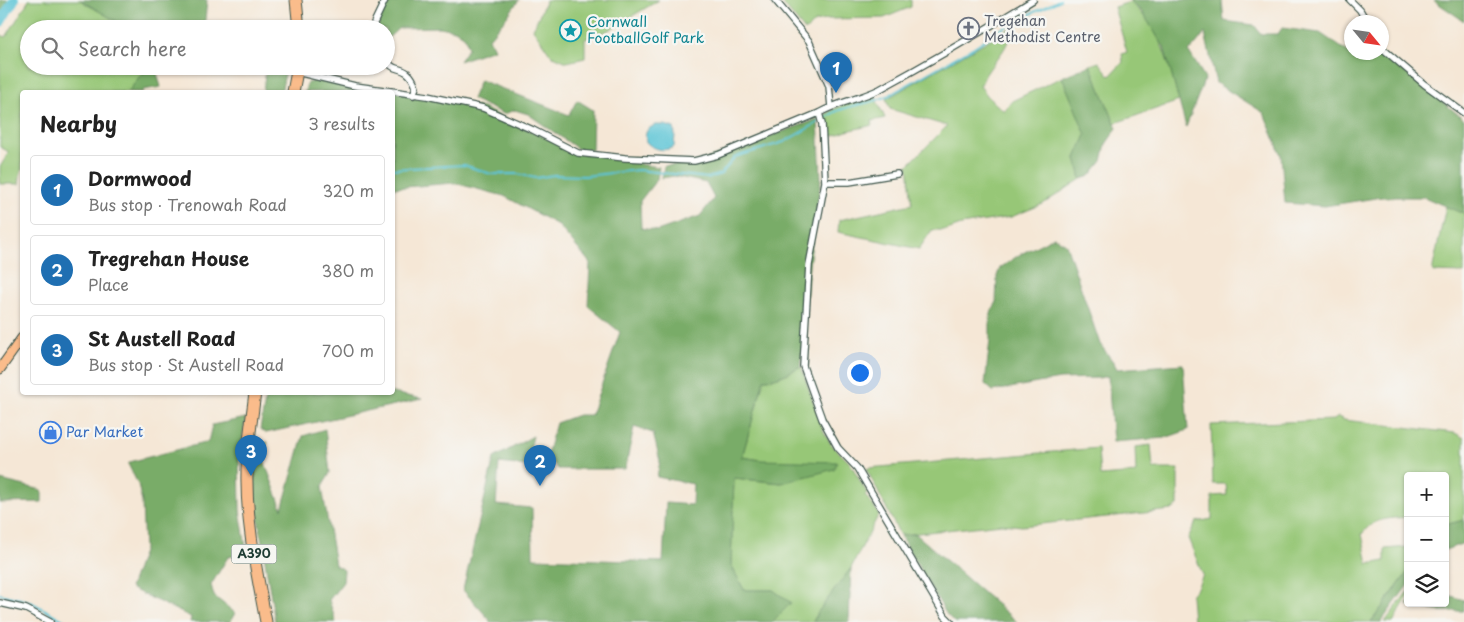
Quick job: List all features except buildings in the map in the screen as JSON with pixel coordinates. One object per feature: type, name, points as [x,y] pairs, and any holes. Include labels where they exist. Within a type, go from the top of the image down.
[{"type":"highway","points":[[296,0],[298,20]]},
{"type":"highway","points":[[294,90],[297,75]]},
{"type":"highway","name":"A390","points":[[255,395],[248,452],[247,499],[250,530],[266,622]]},
{"type":"main road","points":[[0,369],[20,341]]},
{"type":"street","points":[[375,20],[385,0]]},
{"type":"street","points":[[775,0],[809,41],[829,86],[830,107]]},
{"type":"street","points":[[395,92],[484,108],[578,153],[639,159],[694,161],[821,118],[830,107],[877,90],[965,42],[1033,0]]},
{"type":"street","points":[[1350,0],[1363,15]]},
{"type":"street","points":[[1389,54],[1424,84],[1464,113]]},
{"type":"street","points":[[395,67],[411,75],[416,87],[413,95]]},
{"type":"street","points":[[318,75],[355,86],[381,90]]},
{"type":"street","points":[[821,118],[825,182],[809,265],[803,366],[822,419],[838,448],[857,468],[944,616],[951,622]]},
{"type":"street","points":[[825,182],[849,182],[897,174]]},
{"type":"street","points":[[0,604],[26,609],[50,622]]},
{"type":"green space","points":[[0,0],[14,0],[0,23]]},
{"type":"green space","points":[[29,0],[80,0],[114,20],[20,20],[20,75],[141,75],[130,90],[20,90],[19,184],[0,184],[0,167],[9,152],[0,147],[0,36],[6,37]]},
{"type":"green space","points":[[80,0],[207,0],[205,20],[114,20]]},
{"type":"green space","points":[[400,0],[519,0],[489,38],[494,49],[459,61],[468,48],[465,37],[455,30],[440,27],[399,28],[395,32],[395,20],[380,20],[389,3],[399,2]]},
{"type":"green space","name":"Cornwall FootballGolf Park","points":[[546,0],[659,0],[607,31],[585,39],[585,58],[567,62],[551,55],[533,29]]},
{"type":"green space","points":[[780,0],[911,0],[911,7],[884,18],[829,19],[815,22],[805,31]]},
{"type":"green space","points":[[1129,0],[1222,0],[1224,21],[1254,25],[1261,34],[1278,34],[1282,28],[1320,33],[1344,49],[1344,60],[1389,59],[1464,119],[1464,212],[1459,212],[1424,197],[1382,197],[1325,206],[1285,203],[1281,155],[1264,113],[1216,83],[1205,33],[1189,52],[1205,78],[1186,127],[1164,47],[1142,12]]},
{"type":"green space","points":[[1433,0],[1464,0],[1464,21]]},
{"type":"green space","points":[[1130,2],[1141,12],[1157,35],[1167,60],[1179,101],[1115,123],[1090,65],[1099,62],[1110,76],[1123,62],[1122,54],[1127,52],[1114,7]]},
{"type":"green space","points":[[1010,28],[1009,40],[980,86],[990,99],[1004,111],[1012,101],[1062,77],[1087,135],[1076,158],[1081,179],[1043,204],[1011,217],[961,225],[947,230],[932,230],[919,249],[838,232],[839,220],[912,204],[908,165],[947,126],[890,109],[886,99]]},
{"type":"green space","points":[[1090,65],[1117,128],[1106,144],[1102,161],[1090,176],[1081,179],[1076,158],[1086,135],[1062,77]]},
{"type":"green space","points":[[158,75],[161,87],[130,90],[140,76]]},
{"type":"green space","points":[[265,75],[285,75],[281,90],[263,90]]},
{"type":"green space","points":[[480,80],[569,115],[577,100],[593,110],[592,150],[578,149],[528,114],[515,110],[504,114],[472,99]]},
{"type":"green space","points":[[315,81],[382,90],[305,90],[307,83]]},
{"type":"green space","points":[[395,92],[427,96],[483,108],[578,153],[639,159],[639,164],[659,167],[657,179],[640,201],[641,228],[657,231],[700,216],[714,198],[706,183],[674,176],[662,178],[664,166],[695,163],[818,119],[821,179],[809,265],[801,366],[779,377],[764,379],[742,457],[761,460],[837,462],[834,469],[782,483],[734,478],[731,565],[744,590],[773,590],[791,603],[772,622],[490,622],[463,590],[494,458],[533,436],[526,466],[499,463],[496,505],[532,508],[533,558],[663,562],[666,503],[692,505],[693,484],[657,477],[660,461],[653,433],[634,427],[625,469],[558,469],[547,455],[556,423],[578,415],[591,415],[620,332],[588,306],[590,263],[558,225],[504,196],[454,183],[395,188]]},
{"type":"green space","points":[[874,95],[885,118],[872,121],[873,125],[827,138],[824,116],[828,112]]},
{"type":"green space","points":[[1446,206],[1459,212],[1464,212],[1464,273],[1433,272]]},
{"type":"green space","points":[[1054,237],[1066,244],[1100,344],[1117,369],[1183,364],[1188,430],[1165,438],[1113,442],[1108,376],[1060,379],[993,391],[985,384],[990,340],[990,319],[996,304],[997,276],[1000,268],[1019,255]]},
{"type":"green space","points":[[801,366],[823,430],[831,444],[850,463],[867,493],[865,495],[879,514],[851,568],[818,612],[813,622],[772,622],[791,603],[773,590],[744,590],[731,565],[734,478],[782,483],[761,460],[742,457],[764,379],[779,377]]},
{"type":"green space","points":[[395,393],[422,399],[266,433],[260,429],[265,401],[264,395],[395,395]]},
{"type":"green space","points":[[1338,417],[1344,420],[1455,433],[1464,438],[1464,520],[1449,524],[1449,472],[1404,472],[1404,517],[1382,520],[1372,524],[1362,534],[1368,564],[1385,561],[1385,549],[1404,547],[1404,577],[1371,622],[1193,622],[1191,595],[1197,588],[1203,575],[1188,538],[1196,522],[1212,519],[1212,496],[1227,495],[1226,484],[1213,484],[1211,425],[1334,420]]},
{"type":"green space","points":[[246,418],[239,458],[240,510],[247,554],[228,557],[211,585],[214,596],[235,613],[230,622],[190,622],[191,617],[130,588],[144,549],[142,502],[138,484],[128,464],[133,461],[208,442],[212,425]]},
{"type":"green space","points":[[325,429],[330,473],[322,487],[335,565],[344,570],[343,582],[329,600],[336,622],[275,622],[254,493],[256,456],[262,455],[282,509],[303,436]]},
{"type":"green space","points":[[268,442],[262,455],[256,456],[254,493],[254,451],[258,445]]},
{"type":"green space","points":[[1151,445],[1153,469],[1178,469],[1178,505],[1172,510],[1022,526],[1002,524],[900,535],[867,470],[868,468],[1098,448],[1100,476],[1136,473],[1135,447]]},
{"type":"green space","points":[[0,480],[42,490],[42,502],[0,503]]},
{"type":"green space","points":[[1464,520],[1464,543],[1449,549],[1449,524]]},
{"type":"green space","points":[[916,534],[1017,622],[954,622],[947,615],[900,535]]},
{"type":"green space","points":[[851,568],[849,622],[813,622],[818,612]]},
{"type":"green space","points":[[1404,577],[1404,590],[1381,622],[1371,622]]},
{"type":"green space","points":[[1449,595],[1464,600],[1464,611],[1437,611],[1417,607],[1449,607]]},
{"type":"green space","points":[[1404,596],[1404,602],[1394,622],[1385,622]]},
{"type":"water","points":[[656,125],[674,128],[674,147],[659,149],[652,147],[646,142],[645,136],[647,131]]},
{"type":"waterway","points":[[0,23],[14,0]]},
{"type":"waterway","points":[[823,120],[843,109],[888,96],[974,47],[1009,24],[1060,0]]},
{"type":"waterway","points":[[395,169],[464,165],[491,174],[518,174],[536,178],[554,175],[585,176],[638,170],[708,178],[721,174],[735,157],[784,142],[819,122]]},
{"type":"waterway","points":[[0,594],[29,601],[67,622]]},
{"type":"place","name":"Tregehan Methodist Centre","points":[[968,29]]},
{"type":"place","name":"Cornwall FootballGolf Park","points":[[571,30]]},
{"type":"place","name":"Dormwood","points":[[836,93]]},
{"type":"place","name":"Par Market","points":[[50,432]]},
{"type":"place","name":"St Austell Road","points":[[251,476]]},
{"type":"place","name":"Tregrehan House","points":[[540,486]]}]
